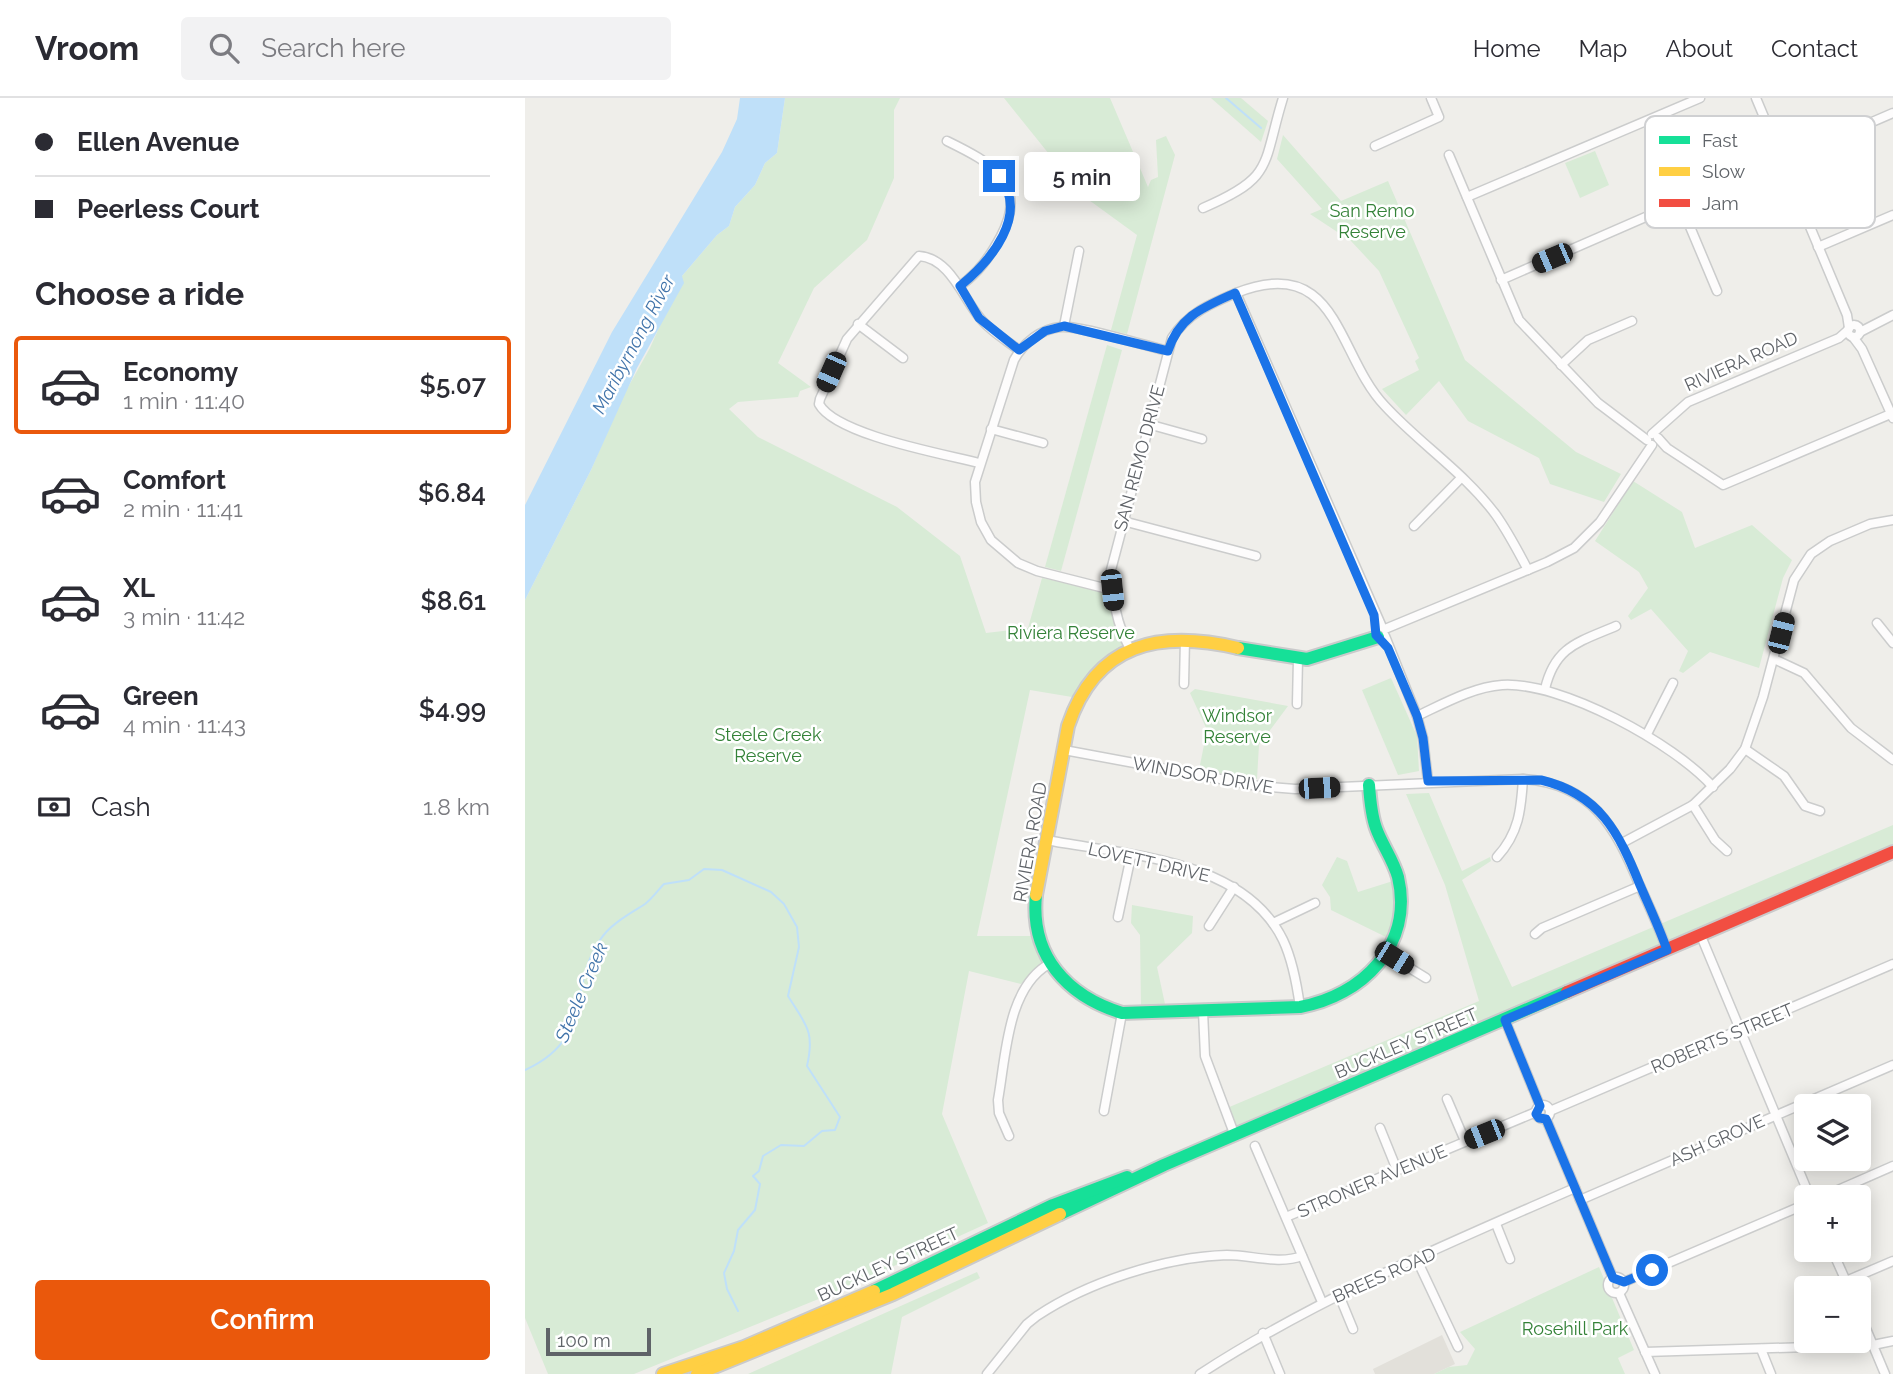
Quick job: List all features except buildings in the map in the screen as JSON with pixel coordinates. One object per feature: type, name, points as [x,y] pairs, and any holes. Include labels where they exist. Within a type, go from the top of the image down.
[{"type":"main road","name":"RIVIERA ROAD","points":[[1369,785],[1377,832],[1399,881],[1399,919],[1387,954],[1374,971],[1339,998],[1319,1006],[1122,1013],[1105,1009],[1079,995],[1067,986],[1049,964],[1039,939],[1035,912],[1046,840],[1070,719],[1090,682],[1104,666],[1130,649],[1164,639],[1185,639],[1298,659],[1329,654],[1379,633]]},
{"type":"main road","name":"BUCKLEY STREET","points":[[697,1374],[893,1294],[1164,1166],[1893,852]]},
{"type":"main road","name":"BUCKLEY STREET","points":[[663,1374],[702,1363],[839,1306],[1075,1195],[1164,1166]]},
{"type":"street","points":[[1203,208],[1243,190],[1260,174],[1271,150],[1283,98]]},
{"type":"street","points":[[1375,146],[1439,117],[1431,98]]},
{"type":"street","points":[[1658,116],[1700,98]]},
{"type":"street","points":[[1756,99],[1763,116]]},
{"type":"street","points":[[1875,121],[1893,113]]},
{"type":"street","points":[[1467,197],[1645,121]]},
{"type":"street","points":[[947,141],[983,160],[1009,188],[1012,199],[1009,221],[990,257],[983,268],[960,286]]},
{"type":"street","points":[[1449,155],[1519,320],[1598,403],[1723,485],[1892,415],[1810,228]]},
{"type":"street","points":[[1875,223],[1893,215]]},
{"type":"street","points":[[1501,280],[1645,218]]},
{"type":"street","points":[[1690,228],[1717,291]]},
{"type":"street","points":[[1818,247],[1863,228]]},
{"type":"street","points":[[1064,326],[1074,290],[1079,251]]},
{"type":"street","points":[[979,464],[885,442],[821,409],[819,404],[827,381],[858,324],[919,256],[930,258],[960,286],[979,318],[1019,350]]},
{"type":"street","name":"SAN REMO DRIVE","points":[[1130,649],[1119,628],[1112,587],[1114,550],[1168,351],[1181,323],[1192,313],[1235,293],[1265,284],[1281,284],[1315,297],[1338,322],[1374,395],[1495,514],[1530,569]]},
{"type":"street","points":[[1235,293],[1374,615],[1379,633],[1417,716],[1423,738],[1428,781]]},
{"type":"street","name":"RIVIERA ROAD","points":[[1379,633],[1569,551],[1594,530],[1662,425],[1688,402],[1893,314]]},
{"type":"street","points":[[1561,365],[1588,340],[1632,321]]},
{"type":"street","points":[[858,324],[903,358]]},
{"type":"street","points":[[1112,587],[1091,585],[1018,563],[991,540],[976,502],[975,482],[979,464],[1010,369],[1019,350],[1045,331],[1064,326],[1168,351]]},
{"type":"street","points":[[1148,424],[1202,439]]},
{"type":"street","points":[[991,429],[1042,443]]},
{"type":"street","points":[[1414,526],[1461,478]]},
{"type":"street","points":[[1622,843],[1693,804],[1713,787],[1745,749],[1774,659],[1794,580],[1811,554],[1830,541],[1870,524],[1893,520]]},
{"type":"street","points":[[1123,522],[1256,556]]},
{"type":"street","points":[[1877,623],[1893,643]]},
{"type":"street","points":[[1545,689],[1549,670],[1567,648],[1616,626]]},
{"type":"street","points":[[1184,684],[1185,639]]},
{"type":"street","points":[[1297,704],[1298,659]]},
{"type":"street","points":[[1774,659],[1804,673],[1851,728],[1893,760]]},
{"type":"street","points":[[1647,734],[1673,683]]},
{"type":"street","points":[[1417,716],[1491,687],[1520,685],[1545,689],[1647,734],[1680,755],[1713,787]]},
{"type":"street","points":[[1745,749],[1784,776],[1805,806],[1820,811]]},
{"type":"street","name":"WINDSOR DRIVE","points":[[1064,750],[1258,786],[1295,789],[1428,781],[1523,779],[1556,784],[1583,798],[1611,823],[1667,950]]},
{"type":"street","points":[[1497,857],[1510,842],[1517,828],[1523,779]]},
{"type":"street","points":[[1693,804],[1715,840],[1727,851]]},
{"type":"street","name":"LOVETT DRIVE","points":[[1046,840],[1195,869],[1234,887],[1273,923],[1291,961],[1300,1007]]},
{"type":"street","points":[[1118,917],[1131,856]]},
{"type":"street","points":[[1535,934],[1542,928],[1640,886]]},
{"type":"street","points":[[1209,926],[1234,887]]},
{"type":"street","points":[[1273,923],[1315,903]]},
{"type":"street","points":[[1700,936],[1805,1185]]},
{"type":"street","points":[[1387,954],[1426,978]]},
{"type":"street","points":[[1009,1136],[999,1113],[998,1100],[1019,994],[1037,972],[1049,964]]},
{"type":"street","name":"ROBERTS STREET","points":[[1548,1115],[1893,964]]},
{"type":"street","points":[[1203,1011],[1205,1056],[1235,1136]]},
{"type":"street","points":[[1104,1111],[1122,1013]]},
{"type":"street","points":[[1505,1020],[1539,1118],[1548,1115],[1613,1278],[1624,1282]]},
{"type":"street","name":"ASH GROVE","points":[[1580,1200],[1893,1065]]},
{"type":"street","points":[[1447,1099],[1465,1141]]},
{"type":"street","name":"STRONER AVENUE","points":[[1286,1217],[1538,1109]]},
{"type":"street","points":[[1380,1128],[1397,1170]]},
{"type":"street","points":[[1255,1146],[1322,1302]]},
{"type":"street","points":[[1849,1185],[1893,1166]]},
{"type":"street","name":"BREES ROAD","points":[[1200,1374],[1263,1333],[1322,1302],[1575,1188]]},
{"type":"street","points":[[1619,1293],[1624,1282],[1794,1209]]},
{"type":"street","points":[[1496,1224],[1510,1259]]},
{"type":"street","points":[[988,1374],[1027,1324],[1050,1307],[1111,1281],[1164,1262],[1227,1255],[1286,1260],[1303,1256]]},
{"type":"street","points":[[1417,1260],[1458,1347]]},
{"type":"street","points":[[1863,1276],[1893,1261]]},
{"type":"street","points":[[1613,1278],[1608,1284],[1610,1290],[1619,1293],[1655,1374]]},
{"type":"street","points":[[1339,1295],[1353,1329]]},
{"type":"street","points":[[1263,1333],[1280,1374]]},
{"type":"street","points":[[1871,1340],[1885,1374]]},
{"type":"street","points":[[1645,1352],[1873,1345],[1893,1341]]},
{"type":"street","points":[[1761,1349],[1771,1374]]},
{"type":"shaded area","points":[[1442,1335],[1455,1364],[1434,1374],[1375,1374],[1373,1369]]},
{"type":"green space","name":"Steele Creek Reserve","points":[[785,98],[900,98],[894,110],[894,178],[867,240],[814,288],[778,363],[811,387],[800,391],[798,397],[738,402],[729,409],[758,437],[897,507],[960,556],[986,633],[1028,628],[1042,578],[1108,592],[1115,628],[1124,647],[1072,697],[1030,690],[977,936],[1035,936],[1044,960],[1021,984],[969,971],[942,1114],[988,1223],[848,1287],[634,1374],[548,1374],[525,1318],[525,600],[591,470],[623,396],[650,348],[682,276],[717,235],[729,226],[735,207],[755,185],[765,163],[777,153]]},
{"type":"green space","points":[[1004,98],[1110,98],[1148,187],[1151,180],[1158,177],[1156,140],[1166,136],[1175,155],[1127,334],[1111,330],[1137,235],[1082,195]]},
{"type":"green space","points":[[1211,98],[1241,98],[1268,121],[1261,142]]},
{"type":"green space","name":"San Remo Reserve","points":[[1283,135],[1341,201],[1388,181],[1465,360],[1576,452],[1621,474],[1604,502],[1550,484],[1539,458],[1468,421],[1439,381],[1406,415],[1382,389],[1419,370],[1415,361],[1419,358],[1379,271],[1351,241],[1310,214],[1322,209],[1277,159]]},
{"type":"green space","points":[[1595,151],[1609,185],[1580,198],[1565,163]]},
{"type":"green space","points":[[1107,345],[1122,350],[1061,571],[1045,567]]},
{"type":"green space","points":[[1633,481],[1682,512],[1695,548],[1752,525],[1792,560],[1783,578],[1759,668],[1710,652],[1683,673],[1679,671],[1688,651],[1651,609],[1631,620],[1628,616],[1648,588],[1639,572],[1595,541]]},
{"type":"green space","points":[[1391,678],[1417,736],[1419,771],[1398,775],[1362,690]]},
{"type":"green space","name":"Windsor Reserve","points":[[1195,689],[1288,706],[1259,745],[1257,779],[1199,770],[1207,730],[1190,693]]},
{"type":"green space","points":[[1429,793],[1462,871],[1490,857],[1491,861],[1462,880],[1512,987],[1893,825],[1893,846],[1235,1126],[1227,1108],[1479,1001],[1445,885],[1406,794]]},
{"type":"green space","points":[[1337,857],[1347,861],[1358,892],[1393,881],[1396,899],[1388,938],[1331,910],[1330,897],[1322,885]]},
{"type":"green space","points":[[1132,905],[1193,916],[1192,933],[1157,967],[1165,1004],[1141,1007],[1140,935],[1131,923]]},
{"type":"green space","name":"Rosehill Park","points":[[1599,1267],[1634,1350],[1618,1358],[1625,1374],[1434,1374],[1449,1367],[1467,1365],[1475,1349],[1460,1332]]},
{"type":"green space","points":[[977,1272],[980,1278],[902,1317],[891,1374],[748,1374]]},
{"type":"water","name":"Maribyrnong River","points":[[740,98],[785,98],[777,153],[765,163],[755,185],[735,207],[729,226],[717,235],[682,276],[684,283],[637,368],[591,470],[525,600],[525,505],[612,332],[722,152],[737,119]]},
{"type":"waterway","points":[[1226,98],[1261,128]]},
{"type":"waterway","name":"Steele Creek","points":[[525,1070],[547,1058],[561,1044],[576,1012],[590,958],[604,934],[621,919],[648,902],[664,884],[689,880],[704,869],[722,870],[771,892],[784,904],[797,927],[799,947],[788,996],[809,1036],[807,1066],[840,1117],[835,1130],[822,1131],[804,1146],[781,1145],[763,1156],[759,1171],[753,1176],[760,1184],[755,1210],[738,1230],[734,1251],[724,1273],[727,1289],[738,1311]]},
{"type":"traffic: fast","points":[[1238,648],[1307,659],[1378,637]]},
{"type":"traffic: fast","points":[[1036,895],[1039,937],[1046,955],[1069,984],[1102,1006],[1122,1013],[1300,1007],[1323,1001],[1344,992],[1378,963],[1390,945],[1398,924],[1401,902],[1398,877],[1374,823],[1369,785]]},
{"type":"traffic: fast","points":[[1060,1214],[1164,1165],[1567,992]]},
{"type":"traffic: fast","points":[[874,1291],[1053,1205],[1127,1177]]},
{"type":"traffic: slow","points":[[1036,895],[1068,726],[1080,698],[1095,676],[1114,660],[1134,649],[1157,643],[1182,641],[1238,648]]},
{"type":"traffic: slow","points":[[697,1374],[893,1294],[1060,1214]]},
{"type":"traffic: slow","points":[[663,1374],[744,1347],[874,1291]]},
{"type":"traffic: jam","points":[[1567,992],[1893,852]]},
{"type":"route","points":[[999,176],[1009,188],[1013,211],[983,268],[960,286],[979,318],[1019,350],[1045,331],[1064,326],[1168,351],[1181,323],[1192,313],[1235,293],[1374,615],[1376,635],[1388,648],[1417,716],[1423,738],[1428,781],[1541,780],[1556,784],[1583,798],[1611,823],[1667,950],[1505,1020],[1540,1106],[1536,1114],[1539,1118],[1546,1119],[1613,1278],[1621,1278],[1624,1282],[1652,1270]]},
{"type":"park label","name":"Riviera Reserve","points":[[1071,632]]}]
